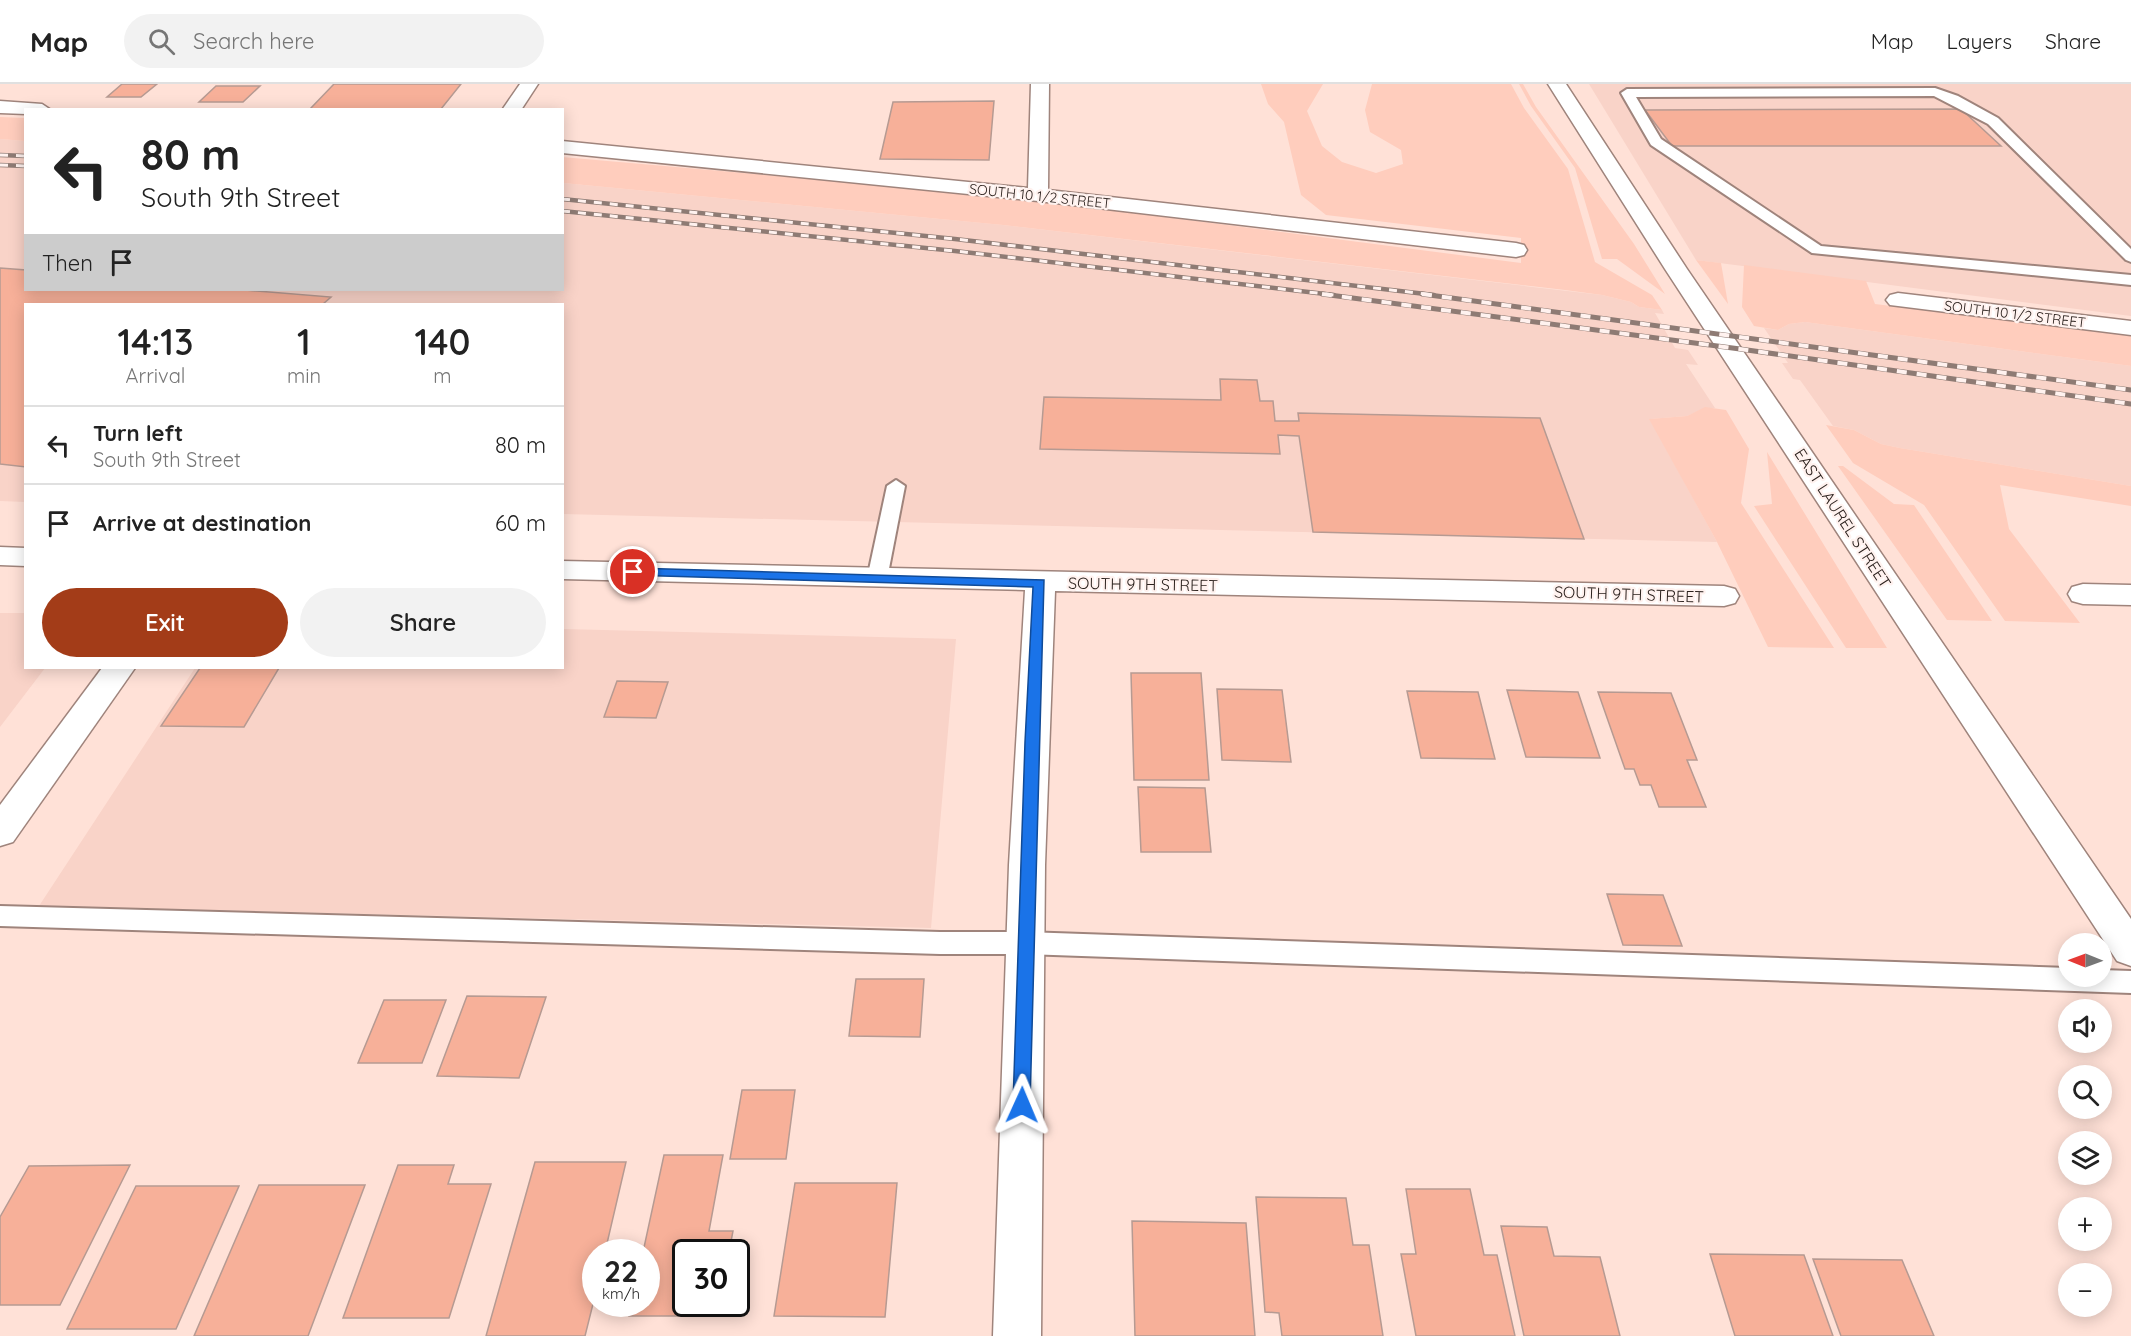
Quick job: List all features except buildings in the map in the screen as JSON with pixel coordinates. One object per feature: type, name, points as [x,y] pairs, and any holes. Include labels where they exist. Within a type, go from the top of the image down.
[{"type":"street","points":[[512,108],[529,84]]},
{"type":"street","points":[[1038,195],[1040,84]]},
{"type":"street","name":"EAST LAUREL STREET","points":[[1557,84],[1676,269],[2131,950]]},
{"type":"street","points":[[3,97],[36,108]]},
{"type":"street","name":"SOUTH 10 1/2 STREET","points":[[564,147],[1038,195],[1516,250]]},
{"type":"street","name":"SOUTH 10 1/2 STREET","points":[[1898,300],[2131,328]]},
{"type":"street","points":[[0,556],[24,556]]},
{"type":"street","name":"SOUTH 9TH STREET","points":[[564,570],[1040,583],[1365,587],[1724,596]]},
{"type":"street","points":[[1017,1336],[1025,943],[1040,583]]},
{"type":"street","points":[[2083,594],[2131,595]]},
{"type":"street","points":[[0,832],[117,669]]},
{"type":"lane","points":[[2131,257],[1993,121],[1954,99],[1935,92],[1627,93],[1656,142],[1817,250],[2131,280]]},
{"type":"lane","points":[[877,579],[896,486]]},
{"type":"lane","points":[[0,916],[916,942],[1025,943],[2131,982]]},
{"type":"shaded area","points":[[1261,84],[1323,84],[1307,111],[1322,146],[1342,162],[1376,173],[1403,164],[1401,150],[1370,132],[1365,110],[1372,84],[1511,84],[1524,108],[1568,169],[1595,262],[1652,295],[1662,310],[1639,307],[1631,302],[1602,295],[1565,290],[1003,225],[564,183],[564,157],[1003,196],[1521,263],[1521,238],[1326,215],[1301,195],[1284,122],[1268,104]]},
{"type":"shaded area","points":[[1519,84],[1523,84],[1536,107],[1634,244],[1665,294],[1617,259],[1602,259],[1575,168],[1531,106]]},
{"type":"shaded area","points":[[1589,84],[2131,84],[2131,316],[1696,260]]},
{"type":"shaded area","points":[[0,117],[24,118],[24,141],[0,139]]},
{"type":"shaded area","points":[[0,139],[24,141],[24,291],[564,291],[564,183],[1003,225],[1602,295],[1631,302],[1639,307],[1662,310],[1664,314],[1655,313],[1675,348],[1688,350],[1698,365],[1686,364],[1715,408],[1705,408],[1687,416],[1650,419],[1717,542],[564,514],[564,303],[24,303],[24,502],[0,501]]},
{"type":"shaded area","points":[[1696,260],[1721,263],[1728,304]]},
{"type":"shaded area","points":[[1744,265],[1866,281],[1875,304],[2131,336],[2131,366],[1805,322],[1789,324],[1778,330],[1754,326],[1742,307]]},
{"type":"shaded area","points":[[1805,322],[2131,366],[2131,486],[1900,448],[1881,444],[1854,430],[1833,426],[1800,380],[1793,379],[1782,363],[1788,363],[1764,328],[1778,330],[1789,324]]},
{"type":"shaded area","points":[[1705,407],[1726,410],[1749,449],[1741,503],[1834,648],[1768,647],[1717,542],[1649,419],[1687,416]]},
{"type":"shaded area","points":[[1826,425],[1854,430],[1881,444],[1900,448],[2131,486],[2131,506],[2000,485],[2009,529],[2080,623],[2005,621],[1924,505],[1853,463]]},
{"type":"shaded area","points":[[1767,452],[1887,648],[1846,648],[1754,506],[1772,504]]},
{"type":"shaded area","points":[[1838,466],[1843,466],[1894,504],[1914,505],[1992,621],[1947,620]]},
{"type":"shaded area","points":[[0,613],[24,613],[24,669],[44,669],[0,727]]},
{"type":"shaded area","points":[[564,629],[956,639],[931,928],[39,906],[194,669],[564,669]]},
{"type":"railway","points":[[0,155],[24,156]]},
{"type":"railway","points":[[0,165],[24,166]]},
{"type":"railway","points":[[564,199],[955,239],[1434,295]]},
{"type":"railway","points":[[564,211],[955,251],[1334,295]]},
{"type":"railway","points":[[1322,294],[1740,349],[2131,404]]},
{"type":"railway","points":[[1422,294],[2131,390]]},
{"type":"route","points":[[633,572],[1040,583],[1035,653],[1025,943],[1022,1105]]}]
